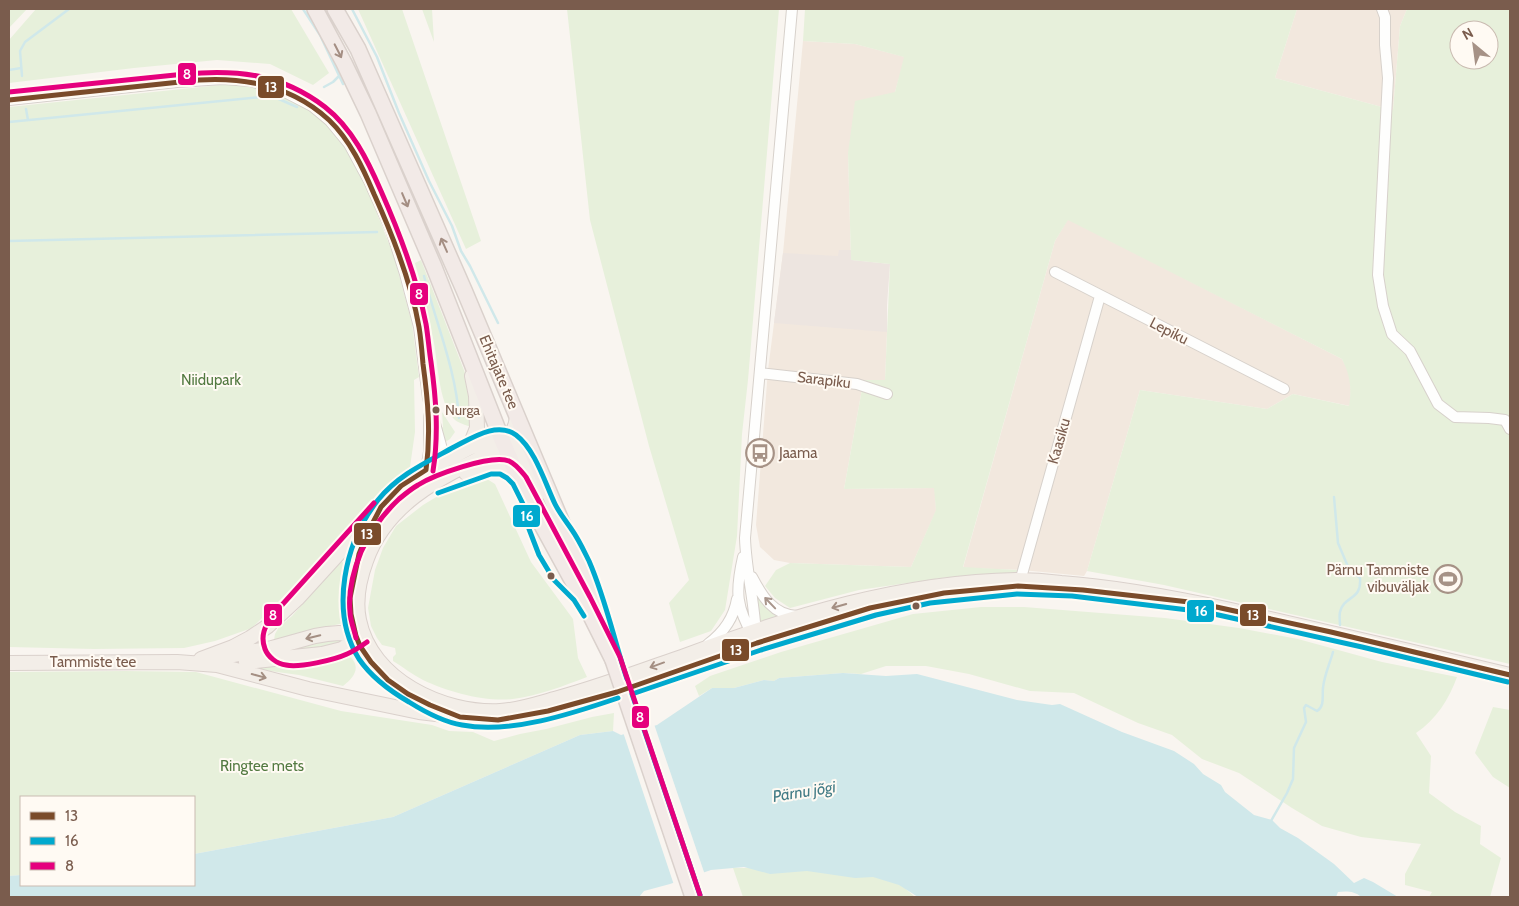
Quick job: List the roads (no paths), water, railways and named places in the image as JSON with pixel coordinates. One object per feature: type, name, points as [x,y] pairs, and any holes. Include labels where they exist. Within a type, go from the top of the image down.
[{"type":"highway","name":"Ehitajate tee","points":[[315,9],[364,105],[434,267],[519,480],[614,660]]},
{"type":"highway","name":"Ehitajate tee","points":[[335,9],[358,49],[461,283],[567,535],[593,592],[614,660]]},
{"type":"highway","points":[[614,660],[693,897]]},
{"type":"main road","points":[[434,267],[434,281],[471,371],[475,388],[477,404],[476,431],[469,448]]},
{"type":"main road","points":[[359,637],[357,604],[359,584],[368,555],[386,524],[404,505],[422,491],[453,472],[487,456],[516,427],[517,416]]},
{"type":"main road","points":[[201,659],[233,647],[268,626],[297,599],[401,486],[426,470],[469,448],[504,439],[518,447],[530,467],[553,518],[567,535]]},
{"type":"main road","points":[[422,491],[476,470],[497,466],[510,470],[519,480]]},
{"type":"main road","points":[[380,507],[363,543],[354,576],[350,606],[359,637],[371,662],[393,684],[415,698],[460,717]]},
{"type":"main road","points":[[217,665],[308,689],[418,712],[481,720],[498,720],[548,711],[617,692],[808,615],[867,599],[958,583],[1019,583],[1198,603],[1331,632],[1510,675]]},
{"type":"main road","points":[[177,662],[238,655],[327,634],[339,633],[359,637],[383,666],[409,687],[425,695],[444,703],[482,711],[501,711],[521,708],[565,696],[624,678],[703,649],[755,636],[834,619],[889,604],[944,593],[1019,583]]},
{"type":"main road","points":[[287,658],[280,656],[272,648],[269,635],[272,628],[297,599]]},
{"type":"main road","points":[[177,662],[217,665],[332,652],[342,649],[359,637]]},
{"type":"main road","name":"Tammiste tee","points":[[9,663],[177,662]]},
{"type":"street","points":[[703,649],[725,629],[736,606],[745,548],[747,503],[792,9]]},
{"type":"street","points":[[1382,9],[1385,17],[1388,78],[1378,275],[1383,306],[1392,334],[1410,350],[1438,404],[1455,417],[1505,420],[1510,429]]},
{"type":"street","points":[[9,100],[176,82],[223,79],[250,81],[281,90],[312,106],[330,121],[350,144],[369,181],[390,230],[405,274],[419,327],[428,398],[429,452],[426,470]]},
{"type":"street","name":"Lepiku","points":[[1055,272],[1284,389]]},
{"type":"street","name":"Kaasiku","points":[[1019,583],[1100,296]]},
{"type":"street","name":"Sarapiku","points":[[760,373],[857,384],[887,394]]},
{"type":"street","points":[[422,491],[441,471],[445,460],[428,398]]},
{"type":"street","points":[[745,548],[755,636]]},
{"type":"street","points":[[748,568],[770,605],[786,615],[808,615]]},
{"type":"street","points":[[738,598],[742,614],[755,636]]},
{"type":"water","name":"Pärnu jõgi","points":[[843,673],[886,676],[917,674],[1017,700],[1052,705],[1060,704],[1122,732],[1174,751],[1194,764],[1203,774],[1221,785],[1225,792],[1254,815],[1272,820],[1280,828],[1298,838],[1334,864],[1354,883],[1364,878],[1398,897],[1361,897],[1353,893],[1338,892],[1336,897],[918,897],[899,885],[873,877],[855,878],[807,871],[770,874],[744,867],[711,870],[644,891],[639,897],[9,897],[9,876],[20,875],[20,886],[195,886],[195,854],[393,817],[580,735],[613,731],[621,735],[657,725],[712,688],[734,688],[764,680],[774,681],[779,678]]},
{"type":"waterway","points":[[22,76],[20,51],[25,42],[69,9]]},
{"type":"waterway","points":[[303,9],[320,35],[343,84]]},
{"type":"waterway","points":[[352,9],[377,57],[399,113],[429,181],[452,226],[461,251],[498,323]]},
{"type":"waterway","points":[[9,70],[21,68]]},
{"type":"waterway","points":[[324,87],[339,76]]},
{"type":"waterway","points":[[9,122],[272,96],[297,107]]},
{"type":"waterway","points":[[26,109],[28,120]]},
{"type":"waterway","points":[[9,241],[377,232]]},
{"type":"waterway","points":[[424,276],[450,364],[459,418]]},
{"type":"waterway","points":[[1334,497],[1338,543],[1349,569],[1360,578],[1358,591],[1342,607],[1340,625]]},
{"type":"waterway","points":[[1271,821],[1293,779],[1294,748],[1306,722],[1304,708],[1306,705],[1317,711],[1320,709],[1323,701],[1325,679],[1333,652]]},
{"type":"place","name":"Nurga","points":[[436,410]]},
{"type":"place","name":"Jaama","points":[[760,453]]},
{"type":"place","name":"Pärnu Tammiste vibuväljak","points":[[1448,579]]},
{"type":"park label","name":"Niidupark","points":[[211,380]]},
{"type":"park label","name":"Ringtee mets","points":[[262,766]]}]
